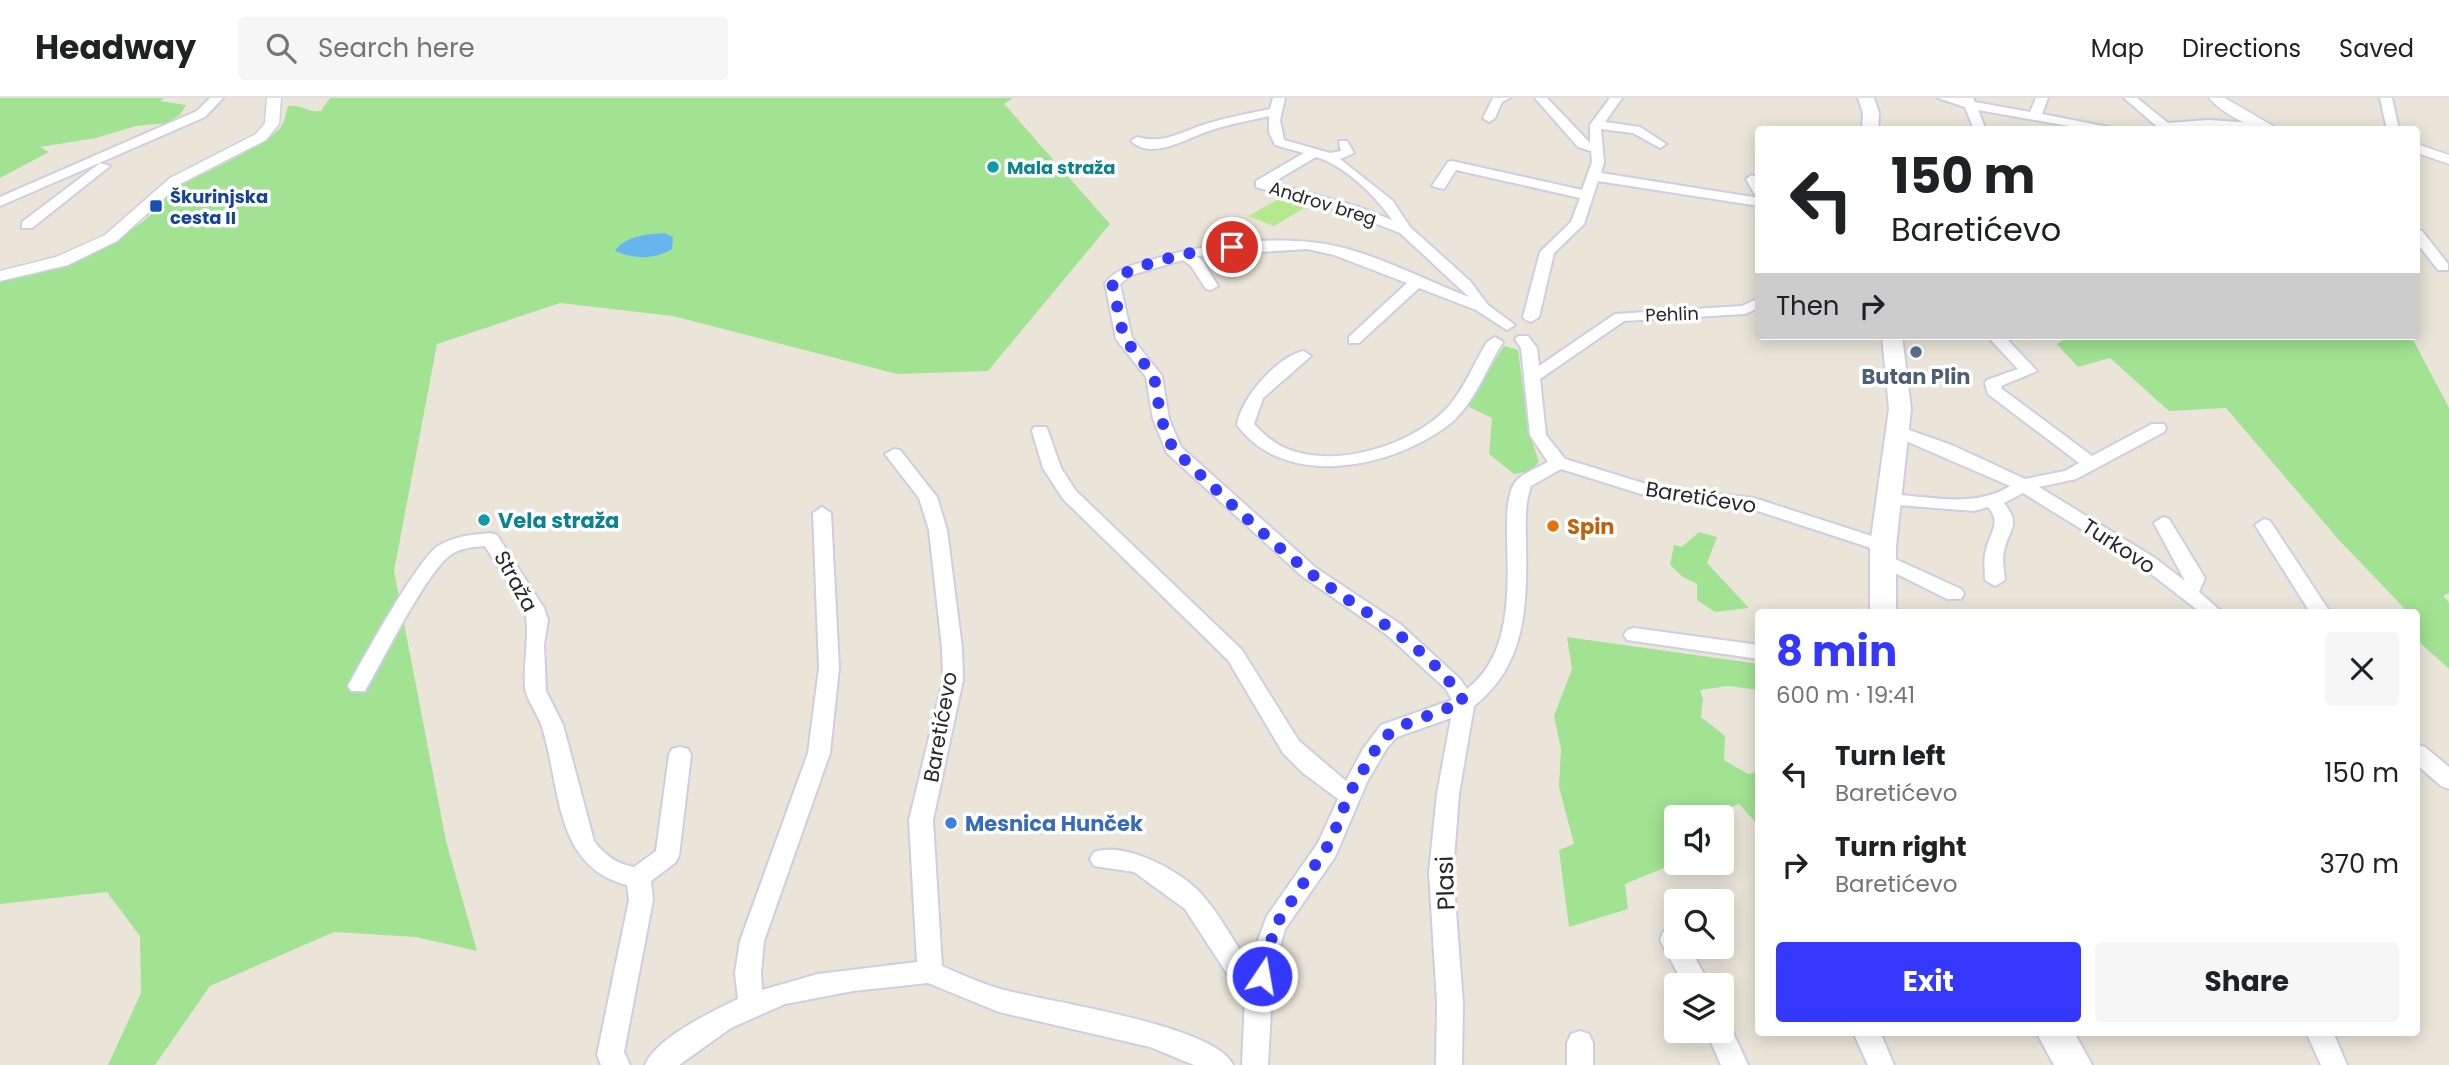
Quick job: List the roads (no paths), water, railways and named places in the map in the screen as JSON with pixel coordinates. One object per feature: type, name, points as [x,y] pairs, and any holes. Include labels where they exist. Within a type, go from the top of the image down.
[{"type":"main road","points":[[1866,98],[1871,113],[1870,126]]},
{"type":"main road","points":[[1883,609],[1882,552],[1891,500],[1900,408],[1892,340]]},
{"type":"main road","points":[[2056,1036],[2074,1065]]},
{"type":"street","points":[[0,202],[201,114],[217,98]]},
{"type":"street","points":[[0,276],[62,261],[111,238],[162,189],[261,137],[272,124],[274,98]]},
{"type":"street","points":[[1489,118],[1497,100],[1504,98]]},
{"type":"street","points":[[1541,98],[1582,144],[1596,149]]},
{"type":"street","points":[[1303,356],[1252,401],[1245,413],[1245,425],[1265,444],[1288,454],[1338,461],[1402,446],[1446,419],[1515,331],[1547,252],[1577,224],[1598,162],[1596,125],[1616,98]]},
{"type":"street","points":[[1944,98],[1994,104],[2044,121],[2085,126]]},
{"type":"street","points":[[2042,98],[2044,121]]},
{"type":"street","points":[[2130,98],[2166,126]]},
{"type":"street","points":[[2216,98],[2266,126]]},
{"type":"street","points":[[2386,98],[2392,126]]},
{"type":"street","points":[[1964,101],[1978,126]]},
{"type":"street","name":"Androv breg","points":[[1137,141],[1145,145],[1169,143],[1277,104],[1276,136],[1279,142],[1331,157],[1388,204],[1405,230],[1478,297],[1481,307]]},
{"type":"street","points":[[1596,125],[1636,130],[1660,144]]},
{"type":"street","points":[[2188,126],[2233,126]]},
{"type":"street","points":[[1331,157],[1348,153],[1343,144]]},
{"type":"street","points":[[2420,149],[2449,160]]},
{"type":"street","points":[[27,225],[120,151]]},
{"type":"street","name":"Androv breg","points":[[1315,152],[1261,184],[1354,210],[1405,230]]},
{"type":"street","points":[[1439,186],[1449,166],[1456,165],[1506,179],[1586,195]]},
{"type":"street","points":[[1593,175],[1617,182],[1755,201]]},
{"type":"street","points":[[2422,239],[2447,266]]},
{"type":"street","points":[[1255,1065],[1264,958],[1275,926],[1331,841],[1349,794],[1381,740],[1389,731],[1464,702],[1482,689],[1498,670],[1515,628],[1517,521],[1521,488],[1528,480],[1559,463],[1543,446],[1538,435],[1528,344],[1515,331],[1481,307],[1415,284],[1338,251],[1307,245],[1217,248],[1184,254],[1126,272],[1112,283],[1124,338],[1154,376],[1161,419],[1173,449],[1309,572],[1393,629],[1453,684],[1464,702]]},
{"type":"street","points":[[1184,254],[1197,263],[1211,286]]},
{"type":"street","points":[[1354,340],[1415,284]]},
{"type":"street","name":"Pehlin","points":[[1591,339],[1620,317],[1745,310],[1755,304]]},
{"type":"street","points":[[1533,377],[1591,339]]},
{"type":"street","points":[[1999,340],[2029,371],[1993,383],[1994,391],[2092,465]]},
{"type":"street","points":[[1891,500],[1974,505],[2005,497],[2023,485],[2070,475],[2158,428]]},
{"type":"street","points":[[1040,430],[1052,468],[1069,495],[1235,656],[1291,747],[1311,767],[1349,794]]},
{"type":"street","name":"Turkovo","points":[[1898,431],[1948,450],[2023,485],[2148,562],[2208,609]]},
{"type":"street","name":"Baretićevo","points":[[894,454],[928,497],[937,530],[951,648],[953,680],[943,734],[921,820],[930,972]]},
{"type":"street","name":"Baretićevo","points":[[1559,463],[1654,492],[1754,504],[1882,552],[1954,594]]},
{"type":"street","points":[[1991,500],[2006,515],[2006,524],[1994,552],[1996,580]]},
{"type":"street","points":[[751,1004],[748,972],[752,941],[819,753],[827,699],[829,668],[822,513]]},
{"type":"street","points":[[2164,523],[2195,578],[2193,586],[2186,593]]},
{"type":"street","points":[[2264,525],[2318,609]]},
{"type":"street","name":"Straža","points":[[358,686],[419,583],[442,552],[461,542],[489,538],[527,597],[538,620],[534,645],[536,691],[552,725],[583,844],[592,859],[624,876],[638,877]]},
{"type":"street","points":[[1634,635],[1755,651]]},
{"type":"street","name":"Plasi","points":[[1449,1065],[1450,1003],[1441,872],[1448,794],[1464,702]]},
{"type":"street","points":[[617,1065],[610,1055],[641,900],[638,877],[667,856],[680,755]]},
{"type":"street","points":[[2420,756],[2449,780]]},
{"type":"street","points":[[1102,859],[1139,863],[1194,902],[1244,978],[1260,994]]},
{"type":"street","points":[[658,1065],[691,1038],[751,1004],[802,986],[852,978],[930,972],[946,982],[987,996],[1132,1029],[1196,1050],[1220,1065]]},
{"type":"street","points":[[1868,1036],[1881,1065]]},
{"type":"street","points":[[2321,1036],[2334,1065]]},
{"type":"street","points":[[1725,1043],[1735,1065]]},
{"type":"water","points":[[664,233],[673,237],[672,249],[665,253],[644,257],[615,251],[630,239]]},
{"type":"place","name":"Mala straža","points":[[993,167]]},
{"type":"place","name":"Škurinjska cesta II","points":[[156,206]]},
{"type":"place","name":"Butan Plin","points":[[1916,352]]},
{"type":"place","name":"Vela straža","points":[[484,520]]},
{"type":"place","name":"Spin","points":[[1553,526]]},
{"type":"place","name":"Mesnica Hunček","points":[[951,823]]}]
